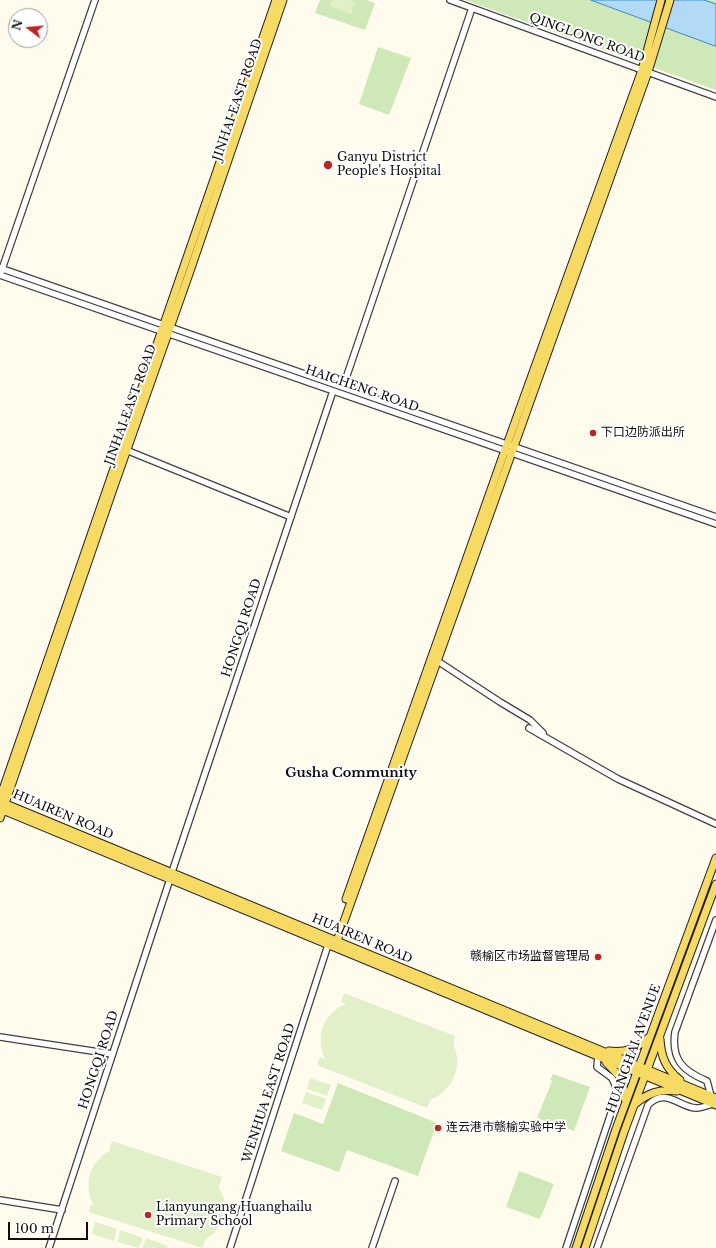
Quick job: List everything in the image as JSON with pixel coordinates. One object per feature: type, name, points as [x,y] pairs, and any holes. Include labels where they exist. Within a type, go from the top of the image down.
[{"type":"main road","name":"JINHAI EAST ROAD","points":[[2,804],[126,450],[276,0]]},
{"type":"main road","name":"JINHAI EAST ROAD","points":[[0,818],[2,804],[106,487],[166,329],[283,0]]},
{"type":"main road","points":[[332,941],[645,71],[657,29],[661,0]]},
{"type":"main road","points":[[657,29],[670,0]]},
{"type":"main road","points":[[332,941],[436,660],[509,449]]},
{"type":"main road","name":"HUAIREN ROAD","points":[[2,804],[171,876],[332,941],[714,1101]]},
{"type":"main road","name":"HUANGHAI AVENUE","points":[[576,1248],[626,1102],[716,858]]},
{"type":"main road","name":"HUANGHAI AVENUE","points":[[586,1245],[634,1106],[716,884]]},
{"type":"main road","points":[[660,1035],[661,1051],[667,1067],[686,1089]]},
{"type":"main road","points":[[599,1053],[628,1051],[650,1037]]},
{"type":"main road","points":[[599,1053],[622,1079],[626,1102]]},
{"type":"main road","points":[[634,1106],[644,1097],[655,1091],[686,1089]]},
{"type":"street","points":[[0,271],[95,0]]},
{"type":"street","name":"QINGLONG ROAD","points":[[450,0],[716,97]]},
{"type":"street","points":[[343,387],[472,8]]},
{"type":"street","name":"HAICHENG ROAD","points":[[0,271],[166,329],[333,391],[716,517]]},
{"type":"street","name":"HAICHENG ROAD","points":[[166,329],[343,387],[716,524]]},
{"type":"street","name":"HONGQI ROAD","points":[[49,1248],[112,1054],[333,391]]},
{"type":"street","points":[[126,450],[290,517]]},
{"type":"street","points":[[436,660],[530,720],[548,737]]},
{"type":"street","points":[[529,728],[548,737],[618,779],[716,824]]},
{"type":"street","points":[[586,1245],[598,1248],[648,1105],[653,1100],[664,1098],[697,1108],[714,1101],[707,1081],[692,1074],[680,1062],[676,1056],[674,1042],[675,1032],[716,920]]},
{"type":"street","name":"WENHUA EAST ROAD","points":[[230,1248],[332,941]]},
{"type":"street","points":[[0,1037],[112,1054]]},
{"type":"street","points":[[566,1248],[618,1092],[612,1078],[597,1067],[599,1053]]},
{"type":"street","points":[[372,1248],[395,1181]]},
{"type":"street","points":[[0,1200],[62,1210]]},
{"type":"green space","points":[[320,0],[366,0],[375,3],[365,30],[315,13]]},
{"type":"green space","points":[[332,0],[349,0],[355,2],[351,14],[330,6]]},
{"type":"green space","points":[[465,0],[716,0],[716,90]]},
{"type":"green space","points":[[378,47],[411,58],[389,115],[359,104]]},
{"type":"green space","points":[[344,993],[455,1036],[454,1044],[457,1064],[454,1078],[447,1089],[430,1100],[427,1108],[317,1065],[320,1057],[325,1059],[321,1042],[323,1026],[332,1013],[346,1004],[341,1002]]},
{"type":"green space","points":[[553,1074],[590,1087],[574,1131],[537,1118],[552,1081],[550,1080]]},
{"type":"green space","points":[[310,1078],[331,1085],[327,1096],[307,1089]]},
{"type":"green space","points":[[338,1083],[437,1123],[418,1176],[347,1150],[339,1172],[281,1151],[294,1113],[323,1124]]},
{"type":"green space","points":[[306,1092],[326,1099],[322,1110],[302,1103]]},
{"type":"green space","name":"Lianyungang Huanghailu Primary School","points":[[112,1141],[222,1177],[219,1187],[225,1202],[223,1218],[215,1232],[205,1240],[203,1248],[89,1212],[91,1204],[93,1204],[89,1188],[90,1173],[98,1160],[111,1150],[109,1149]]},
{"type":"green space","points":[[519,1171],[554,1184],[540,1219],[506,1207]]},
{"type":"green space","points":[[95,1222],[117,1229],[114,1241],[92,1234]]},
{"type":"green space","points":[[120,1230],[143,1238],[139,1248],[117,1242]]},
{"type":"green space","points":[[146,1238],[168,1246],[167,1248],[142,1248]]},
{"type":"water","points":[[591,0],[704,0],[716,4],[716,46]]},
{"type":"place","name":"Ganyu District People's Hospital","points":[[328,165]]},
{"type":"place","name":"下口边防派出所","points":[[593,433]]},
{"type":"place","name":"赣榆区市场监督管理局","points":[[598,957]]},
{"type":"place","name":"连云港市赣榆实验中学","points":[[438,1128]]},
{"type":"place","name":"Lianyungang Huanghailu Primary School","points":[[148,1215]]},
{"type":"district","name":"Gusha Community","points":[[351,773]]}]
